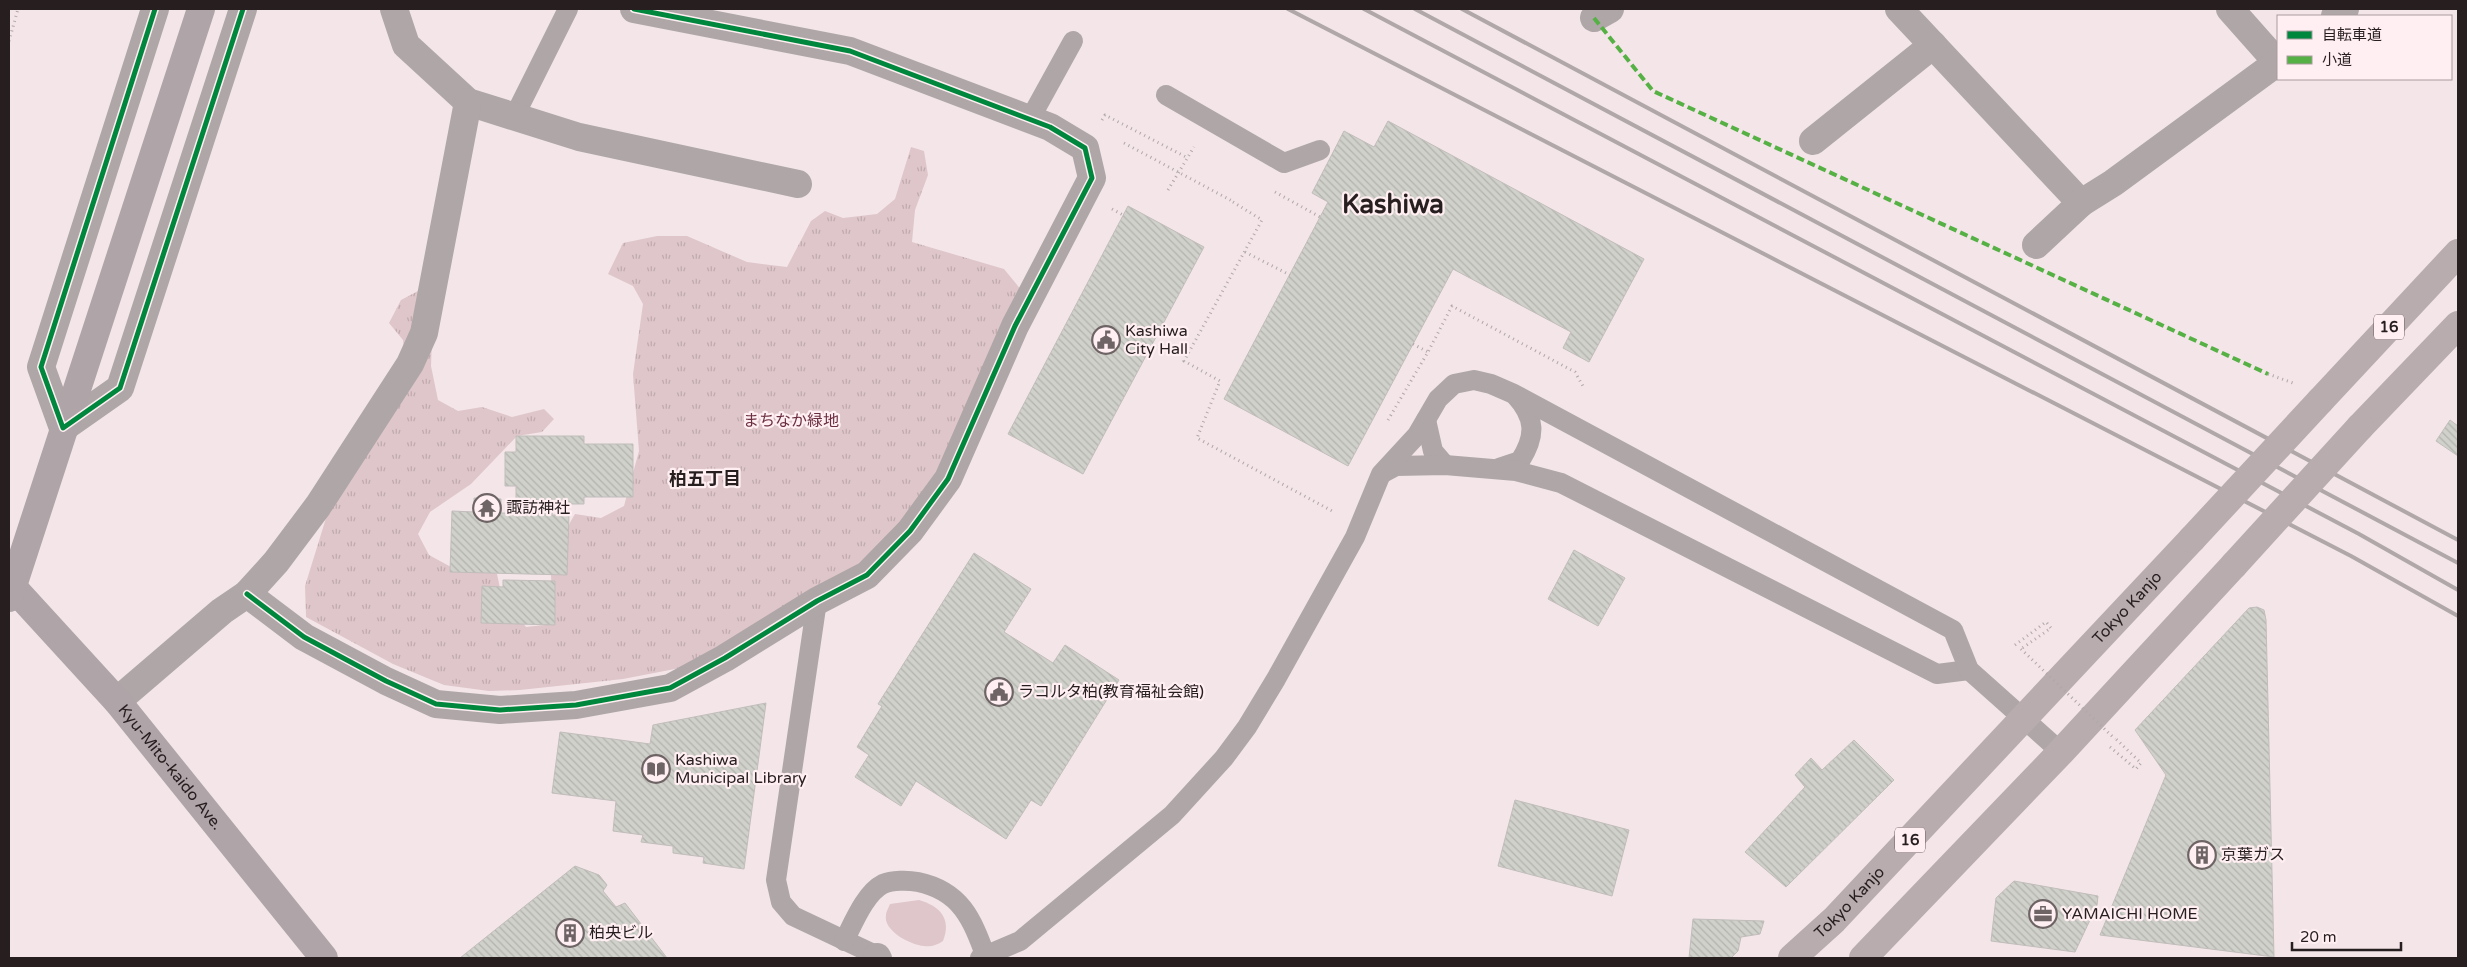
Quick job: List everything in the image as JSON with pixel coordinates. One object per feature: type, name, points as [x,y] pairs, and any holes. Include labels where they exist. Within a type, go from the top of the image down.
[{"type":"highway","name":"Tokyo Kanjo","points":[[1792,958],[1834,920],[2458,253]]},
{"type":"highway","points":[[1862,958],[2061,752],[2360,427],[2458,325]]},
{"type":"street","points":[[63,428],[42,367],[155,9]]},
{"type":"street","points":[[10,589],[63,428],[87,364],[201,9]]},
{"type":"street","points":[[63,428],[120,388],[243,9]]},
{"type":"street","points":[[394,9],[406,45],[468,102],[579,136],[798,184]]},
{"type":"street","points":[[247,594],[304,637],[386,681],[436,704],[500,710],[576,705],[670,688],[725,658],[817,601],[866,575],[910,531],[948,479],[1015,326],[1092,178],[1085,148],[1050,127],[850,51],[634,9]]},
{"type":"street","points":[[1899,9],[2081,203]]},
{"type":"street","points":[[2230,9],[2277,61]]},
{"type":"street","points":[[1813,142],[1933,45]]},
{"type":"street","points":[[2036,245],[2081,203],[2113,183],[2277,63]]},
{"type":"street","points":[[117,701],[222,611],[247,594],[276,562],[318,506],[410,364],[424,332],[468,102]]},
{"type":"street","name":"Kyu-Mito-kaido Ave.","points":[[10,589],[117,701],[324,958]]},
{"type":"lane","points":[[514,116],[568,9]]},
{"type":"lane","points":[[1030,119],[1073,42]]},
{"type":"lane","points":[[1166,95],[1284,163],[1320,150]]},
{"type":"lane","points":[[844,941],[864,902],[883,884],[908,880],[936,886],[957,900],[974,922],[983,958],[1020,941],[1165,822],[1224,758],[1248,727],[1350,546],[1381,474],[1417,435],[1438,399],[1454,384],[1474,380],[1491,384],[1514,394],[1952,630],[1969,670],[2061,752]]},
{"type":"lane","points":[[1486,468],[1502,467],[1520,461],[1531,440],[1532,429],[1525,406],[1514,394]]},
{"type":"lane","points":[[1426,420],[1434,451],[1445,464]]},
{"type":"lane","points":[[1381,474],[1396,466],[1445,464],[1516,471],[1561,484],[1747,576],[1937,674],[1969,670]]},
{"type":"lane","points":[[817,601],[776,880],[781,902],[793,916],[879,958]]},
{"type":"path","points":[[9,41],[18,9]]},
{"type":"path","points":[[1099,126],[1106,115],[1186,157]]},
{"type":"path","points":[[1124,143],[1233,202],[1262,220],[1184,361],[1220,381],[1197,438],[1334,512],[1339,504]]},
{"type":"path","points":[[1168,190],[1192,146],[1201,151]]},
{"type":"path","points":[[1269,189],[1320,217]]},
{"type":"path","points":[[1245,252],[1290,275]]},
{"type":"path","points":[[1384,428],[1452,306],[1575,372],[1584,388]]},
{"type":"path","points":[[1413,344],[1428,352]]},
{"type":"path","points":[[2268,374],[2298,385]]},
{"type":"path","points":[[2015,645],[2046,622],[2051,628],[2022,649],[2141,763],[2136,769],[2113,750]]},
{"type":"green space","name":"まちなか緑地","points":[[911,147],[924,151],[928,175],[915,210],[912,242],[1004,269],[1022,291],[957,442],[883,555],[680,668],[623,679],[520,690],[489,691],[444,685],[393,664],[306,617],[305,586],[331,502],[407,380],[403,340],[389,323],[401,300],[418,291],[429,303],[432,339],[431,366],[438,400],[458,411],[482,407],[512,417],[544,409],[554,419],[542,432],[517,436],[471,484],[430,512],[418,534],[429,555],[451,567],[473,565],[497,574],[501,593],[526,627],[544,625],[552,596],[551,575],[564,533],[575,514],[601,518],[624,506],[639,451],[633,374],[643,304],[633,286],[608,274],[623,243],[657,236],[687,236],[747,262],[787,267],[811,221],[825,211],[843,218],[877,214],[895,199]]},
{"type":"green space","points":[[919,900],[933,906],[942,914],[945,920],[946,926],[943,941],[936,945],[924,946],[905,940],[893,932],[886,921],[886,914],[890,904]]},
{"type":"building","points":[[1388,121],[1644,259],[1589,362],[1563,348],[1571,332],[1453,269],[1348,466],[1224,399],[1328,202],[1312,193],[1344,131],[1374,147]]},
{"type":"building","name":"Kashiwa City Hall","points":[[1128,206],[1204,247],[1083,474],[1008,434]]},
{"type":"building","points":[[2450,420],[2458,426],[2458,456],[2436,441]]},
{"type":"building","name":"諏訪神社","points":[[516,436],[584,436],[584,444],[633,444],[633,497],[584,497],[584,504],[553,504],[552,515],[569,515],[567,575],[450,572],[452,511],[474,512],[474,498],[501,499],[501,513],[538,514],[539,504],[516,503],[516,486],[505,486],[505,452],[516,452]]},
{"type":"building","points":[[1574,550],[1625,578],[1598,626],[1548,599]]},
{"type":"building","name":"ラコルタ柏(教育福祉会館)","points":[[974,553],[1031,589],[1004,632],[1053,663],[1065,645],[1119,680],[1041,806],[1031,800],[1006,839],[916,781],[901,806],[855,777],[869,755],[857,747],[882,706],[878,704]]},
{"type":"building","points":[[503,580],[555,581],[555,625],[481,623],[482,586],[503,587]]},
{"type":"building","name":"京葉ガス","points":[[2257,607],[2264,610],[2266,620],[2274,957],[2100,935],[2166,775],[2135,730],[2249,608]]},
{"type":"building","name":"Kashiwa Municipal Library","points":[[766,703],[744,869],[703,863],[704,857],[673,853],[673,846],[641,842],[643,835],[613,831],[616,801],[552,793],[560,732],[650,744],[653,725]]},
{"type":"building","points":[[1854,740],[1894,780],[1786,887],[1745,852],[1805,787],[1795,775],[1811,758],[1822,770]]},
{"type":"building","points":[[1515,800],[1629,830],[1612,896],[1498,866]]},
{"type":"building","name":"柏央ビル","points":[[575,866],[599,875],[607,885],[603,891],[616,907],[625,903],[667,958],[460,958]]},
{"type":"building","points":[[2014,881],[2098,896],[2097,905],[2075,952],[1991,941],[1996,898]]},
{"type":"building","points":[[1693,919],[1764,921],[1760,934],[1741,937],[1738,951],[1731,958],[1689,958]]},
{"type":"railway","points":[[1288,9],[2351,556],[2458,616]]},
{"type":"railway","points":[[1364,9],[2359,534],[2458,590]]},
{"type":"railway","points":[[1415,9],[2458,563]]},
{"type":"railway","points":[[1462,9],[2458,540]]},
{"type":"marked path","points":[[1594,18],[1653,91],[2268,374]]},
{"type":"cycle path","points":[[155,9],[41,367],[63,428],[120,388],[243,9]]},
{"type":"cycle path","points":[[247,594],[304,637],[386,681],[436,704],[500,710],[576,705],[670,688],[725,658],[817,601],[867,575],[910,531],[948,479],[1015,326],[1092,178],[1085,148],[1050,127],[850,51],[634,9]]},
{"type":"place","name":"Kashiwa City Hall","points":[[1106,340]]},
{"type":"place","name":"諏訪神社","points":[[487,508]]},
{"type":"place","name":"ラコルタ柏(教育福祉会館)","points":[[999,692]]},
{"type":"place","name":"Kashiwa Municipal Library","points":[[656,769]]},
{"type":"place","name":"京葉ガス","points":[[2202,855]]},
{"type":"place","name":"YAMAICHI HOME","points":[[2043,914]]},
{"type":"place","name":"柏央ビル","points":[[570,933]]},
{"type":"district","name":"Kashiwa","points":[[1393,204]]},
{"type":"district","name":"柏五丁目","points":[[705,479]]}]
